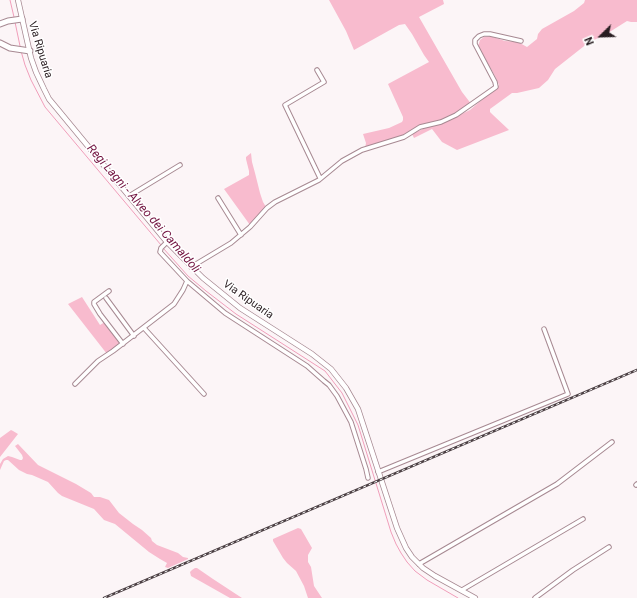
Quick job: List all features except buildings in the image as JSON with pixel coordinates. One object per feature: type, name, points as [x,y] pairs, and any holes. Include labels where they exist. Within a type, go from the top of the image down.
[{"type":"main road","points":[[0,24],[11,20],[22,19]]},
{"type":"main road","points":[[0,43],[10,48],[28,50]]},
{"type":"street","name":"Via Ripuaria","points":[[18,0],[28,50],[38,77],[49,99],[166,243],[191,267],[214,288],[240,308],[312,354],[331,369],[346,388],[358,409],[397,528],[412,557],[435,576],[476,598]]},
{"type":"street","points":[[191,267],[231,243],[250,227],[267,208],[275,202],[320,178],[342,161],[362,150],[404,137],[420,128],[441,122],[456,115],[496,87],[495,82],[475,44],[475,40],[479,36],[490,34],[521,41]]},
{"type":"street","points":[[317,70],[324,82],[285,105],[320,178]]},
{"type":"street","points":[[129,196],[180,165]]},
{"type":"street","points":[[218,198],[241,235]]},
{"type":"street","points":[[166,243],[160,250],[161,254],[187,281],[225,313],[306,366],[324,381],[337,396],[351,422],[368,478]]},
{"type":"street","points":[[75,384],[98,361],[134,336],[174,304],[184,290],[187,281]]},
{"type":"street","points":[[109,291],[94,302],[94,304],[123,344]]},
{"type":"street","points":[[106,298],[134,336]]},
{"type":"street","points":[[144,328],[204,394]]},
{"type":"street","points":[[378,472],[568,394],[544,329]]},
{"type":"street","points":[[419,564],[494,522],[556,484],[612,442]]},
{"type":"street","points":[[462,590],[583,519]]},
{"type":"street","points":[[535,598],[573,570],[609,547]]},
{"type":"shaded area","points":[[329,0],[443,0],[444,4],[419,17],[462,92],[472,105],[447,118],[411,131],[399,138],[365,148],[366,143],[363,134],[389,128],[402,122],[403,120],[388,84],[429,62],[405,24],[399,25],[354,50],[346,31]]},
{"type":"shaded area","points":[[585,0],[637,0],[637,22],[627,21],[588,43],[555,69],[548,80],[539,88],[512,93],[490,109],[490,112],[509,130],[457,150],[442,142],[432,129],[414,138],[412,134],[470,110],[499,85],[478,46],[480,40],[484,37],[490,36],[505,41],[518,42],[527,47],[537,39],[538,34],[542,29],[574,11],[584,3]]},
{"type":"shaded area","points":[[251,153],[260,193],[266,207],[250,225],[224,189],[249,175],[246,157]]},
{"type":"shaded area","points":[[82,297],[100,325],[105,322],[121,344],[107,354],[68,304]]},
{"type":"shaded area","points":[[11,430],[18,434],[0,457],[0,438]]},
{"type":"shaded area","points":[[18,444],[38,465],[76,484],[91,493],[94,497],[109,500],[119,513],[142,530],[157,545],[178,553],[188,559],[168,568],[165,567],[167,563],[149,552],[115,524],[104,520],[94,509],[62,496],[48,482],[19,470],[8,460],[4,461],[0,470],[0,464],[3,459],[8,456],[22,460],[22,455],[15,446]]},
{"type":"shaded area","points":[[298,528],[301,529],[312,548],[308,555],[308,562],[311,567],[314,586],[322,598],[308,598],[304,586],[296,571],[283,558],[273,541],[273,539]]},
{"type":"shaded area","points":[[195,568],[242,598],[230,598],[191,576],[190,572]]},
{"type":"waterway","name":"Regi Lagni - Alveo dei Camaldoli","points":[[10,0],[14,17]]},
{"type":"waterway","name":"Regi Lagni - Alveo dei Camaldoli","points":[[15,22],[20,46]]},
{"type":"waterway","name":"Regi Lagni - Alveo dei Camaldoli","points":[[21,51],[31,80],[45,107],[161,245]]},
{"type":"waterway","name":"Regi Lagni - Alveo dei Camaldoli","points":[[163,248],[188,276],[236,314],[325,371],[342,393],[358,425],[391,532],[401,553],[415,571],[427,580],[458,598]]},
{"type":"railway","points":[[104,598],[637,370]]}]
